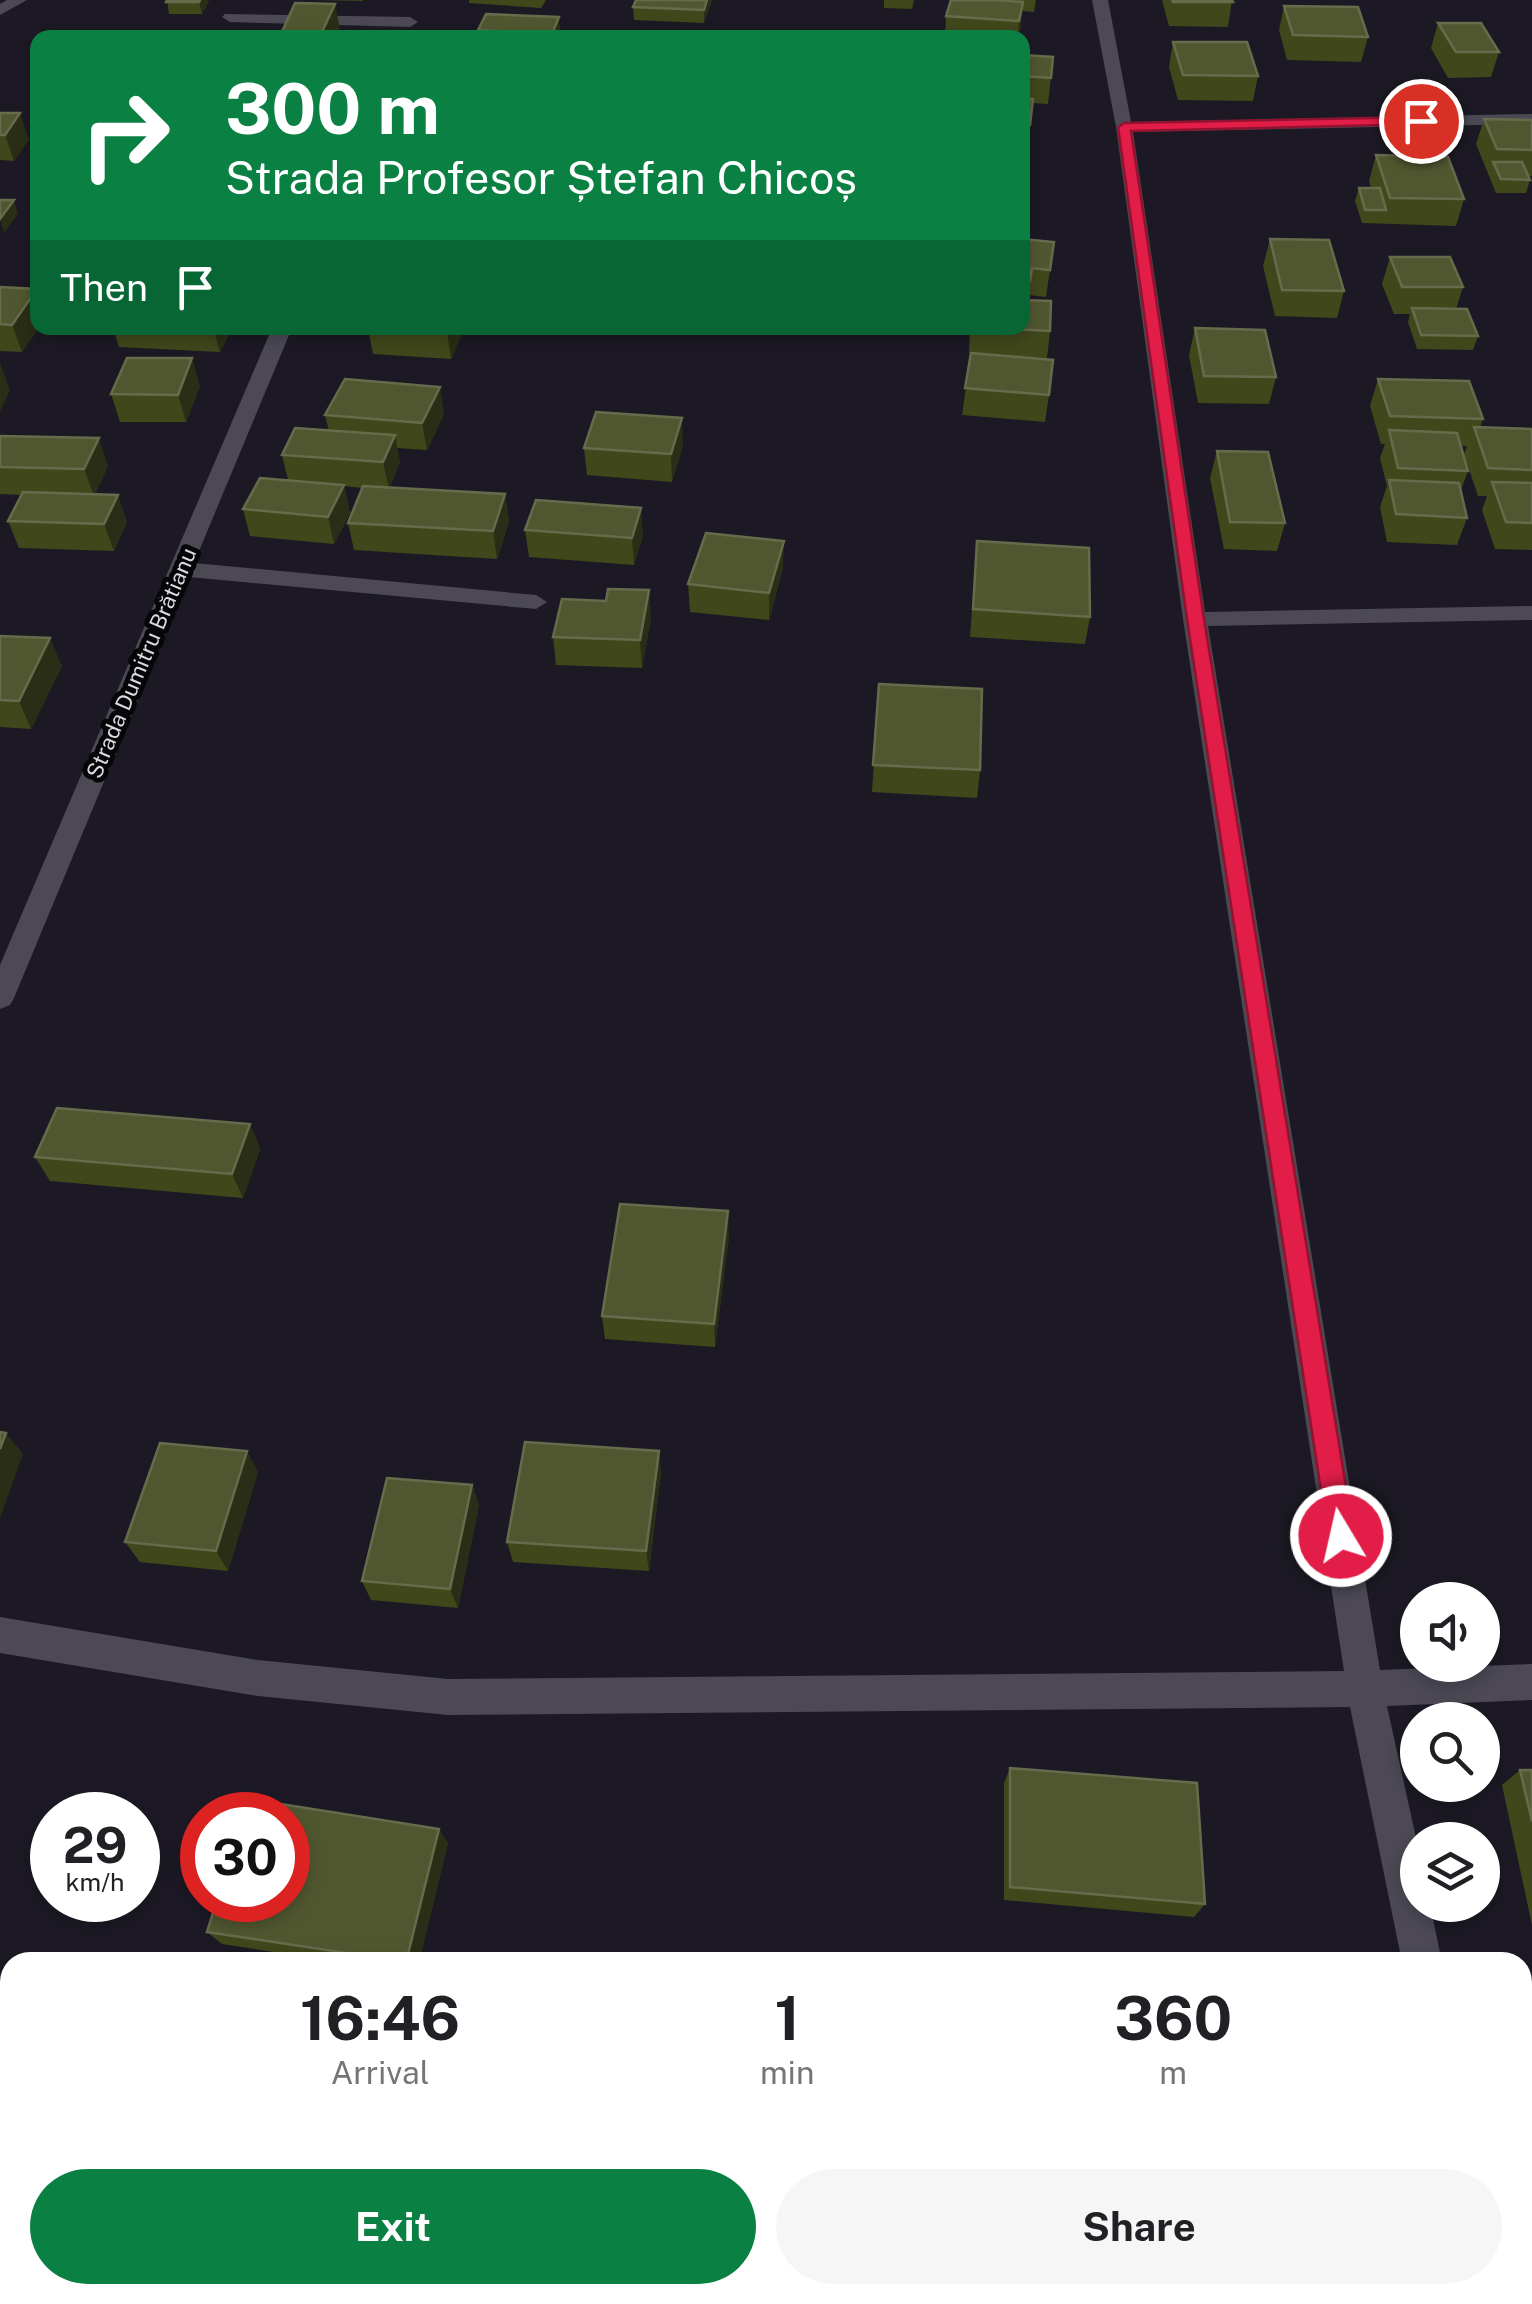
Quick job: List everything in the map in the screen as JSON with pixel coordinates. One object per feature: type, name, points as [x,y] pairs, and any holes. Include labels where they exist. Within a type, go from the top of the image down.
[{"type":"street","points":[[0,10],[18,0]]},
{"type":"street","points":[[230,18],[407,30],[419,0]]},
{"type":"street","points":[[1100,0],[1124,127],[1196,619],[1365,1689],[1420,1952]]},
{"type":"street","points":[[1124,127],[1532,119]]},
{"type":"street","name":"Strada Dumitru Brătianu","points":[[0,998],[279,335]]},
{"type":"street","points":[[180,569],[536,602]]},
{"type":"street","points":[[1196,619],[1532,613]]},
{"type":"street","points":[[0,1634],[258,1678],[448,1697],[1365,1689],[1532,1682]]},
{"type":"building","points":[[167,0],[200,0],[166,2]]},
{"type":"building","points":[[636,0],[707,0],[704,10],[633,7]]},
{"type":"building","points":[[951,0],[1023,2],[1019,21],[946,16]]},
{"type":"building","points":[[1232,0],[1233,2],[1173,2]]},
{"type":"building","points":[[295,3],[335,4],[323,30],[283,30]]},
{"type":"building","points":[[1284,6],[1358,7],[1368,37],[1293,35]]},
{"type":"building","points":[[486,14],[559,17],[554,30],[478,30]]},
{"type":"building","points":[[1438,23],[1481,23],[1499,52],[1456,52]]},
{"type":"building","points":[[1173,42],[1247,42],[1258,76],[1183,75]]},
{"type":"building","points":[[1030,56],[1053,57],[1051,78],[1030,77]]},
{"type":"building","points":[[0,113],[20,113],[5,135],[0,135]]},
{"type":"building","points":[[1484,119],[1532,120],[1532,150],[1497,149]]},
{"type":"building","points":[[1376,155],[1448,157],[1464,199],[1390,198]]},
{"type":"building","points":[[1493,162],[1522,162],[1530,180],[1501,179]]},
{"type":"building","points":[[1359,188],[1380,188],[1386,210],[1365,210]]},
{"type":"building","points":[[0,200],[14,200],[0,219]]},
{"type":"building","points":[[1270,239],[1329,240],[1344,291],[1282,290]]},
{"type":"building","points":[[1030,240],[1054,242],[1050,270],[1032,268],[1030,281]]},
{"type":"building","points":[[1390,257],[1450,257],[1463,287],[1402,287]]},
{"type":"building","points":[[0,287],[30,289],[30,299],[12,325],[0,324]]},
{"type":"building","points":[[1030,300],[1051,301],[1050,331],[1030,330]]},
{"type":"building","points":[[1412,308],[1467,309],[1478,336],[1421,335]]},
{"type":"building","points":[[1195,328],[1265,330],[1276,377],[1204,376]]},
{"type":"building","points":[[971,353],[1053,360],[1049,395],[965,388]]},
{"type":"building","points":[[127,358],[192,358],[178,395],[111,394]]},
{"type":"building","points":[[345,379],[440,387],[422,423],[325,415]]},
{"type":"building","points":[[1378,379],[1469,381],[1483,419],[1390,416]]},
{"type":"building","points":[[596,412],[682,418],[671,454],[584,448]]},
{"type":"building","points":[[1474,427],[1532,429],[1532,470],[1488,468]]},
{"type":"building","points":[[295,428],[395,435],[383,462],[282,455]]},
{"type":"building","points":[[1389,430],[1457,433],[1468,471],[1398,468]]},
{"type":"building","points":[[0,436],[99,438],[84,469],[0,467]]},
{"type":"building","points":[[1217,451],[1268,452],[1285,523],[1230,522]]},
{"type":"building","points":[[260,478],[344,485],[328,517],[243,509]]},
{"type":"building","points":[[1389,480],[1459,483],[1467,518],[1396,514]]},
{"type":"building","points":[[1492,482],[1532,483],[1532,523],[1506,522]]},
{"type":"building","points":[[363,486],[505,494],[493,531],[348,523]]},
{"type":"building","points":[[23,492],[118,495],[104,524],[8,521]]},
{"type":"building","points":[[536,500],[641,508],[632,538],[525,530]]},
{"type":"building","points":[[706,533],[784,541],[769,593],[688,584]]},
{"type":"building","points":[[977,541],[1089,548],[1090,617],[973,609]]},
{"type":"building","points":[[608,589],[649,590],[640,640],[553,637],[562,599],[606,601]]},
{"type":"building","points":[[0,636],[50,638],[19,701],[0,700]]},
{"type":"building","points":[[879,684],[982,689],[980,770],[873,765]]},
{"type":"building","points":[[57,1108],[250,1124],[232,1174],[35,1157]]},
{"type":"building","points":[[620,1204],[728,1211],[714,1324],[602,1316]]},
{"type":"building","points":[[525,1442],[659,1451],[646,1551],[507,1542]]},
{"type":"building","points":[[160,1443],[247,1451],[216,1551],[125,1542]]},
{"type":"building","points":[[387,1478],[472,1485],[450,1589],[362,1581]]},
{"type":"building","points":[[1010,1768],[1197,1783],[1205,1904],[1010,1887]]},
{"type":"building","points":[[1520,1770],[1532,1770],[1532,1821]]},
{"type":"building","points":[[310,1809],[439,1829],[408,1952],[340,1952],[207,1932],[210,1922],[310,1922]]},
{"type":"route","points":[[1341,1536],[1196,619],[1124,127],[1421,121]]}]
